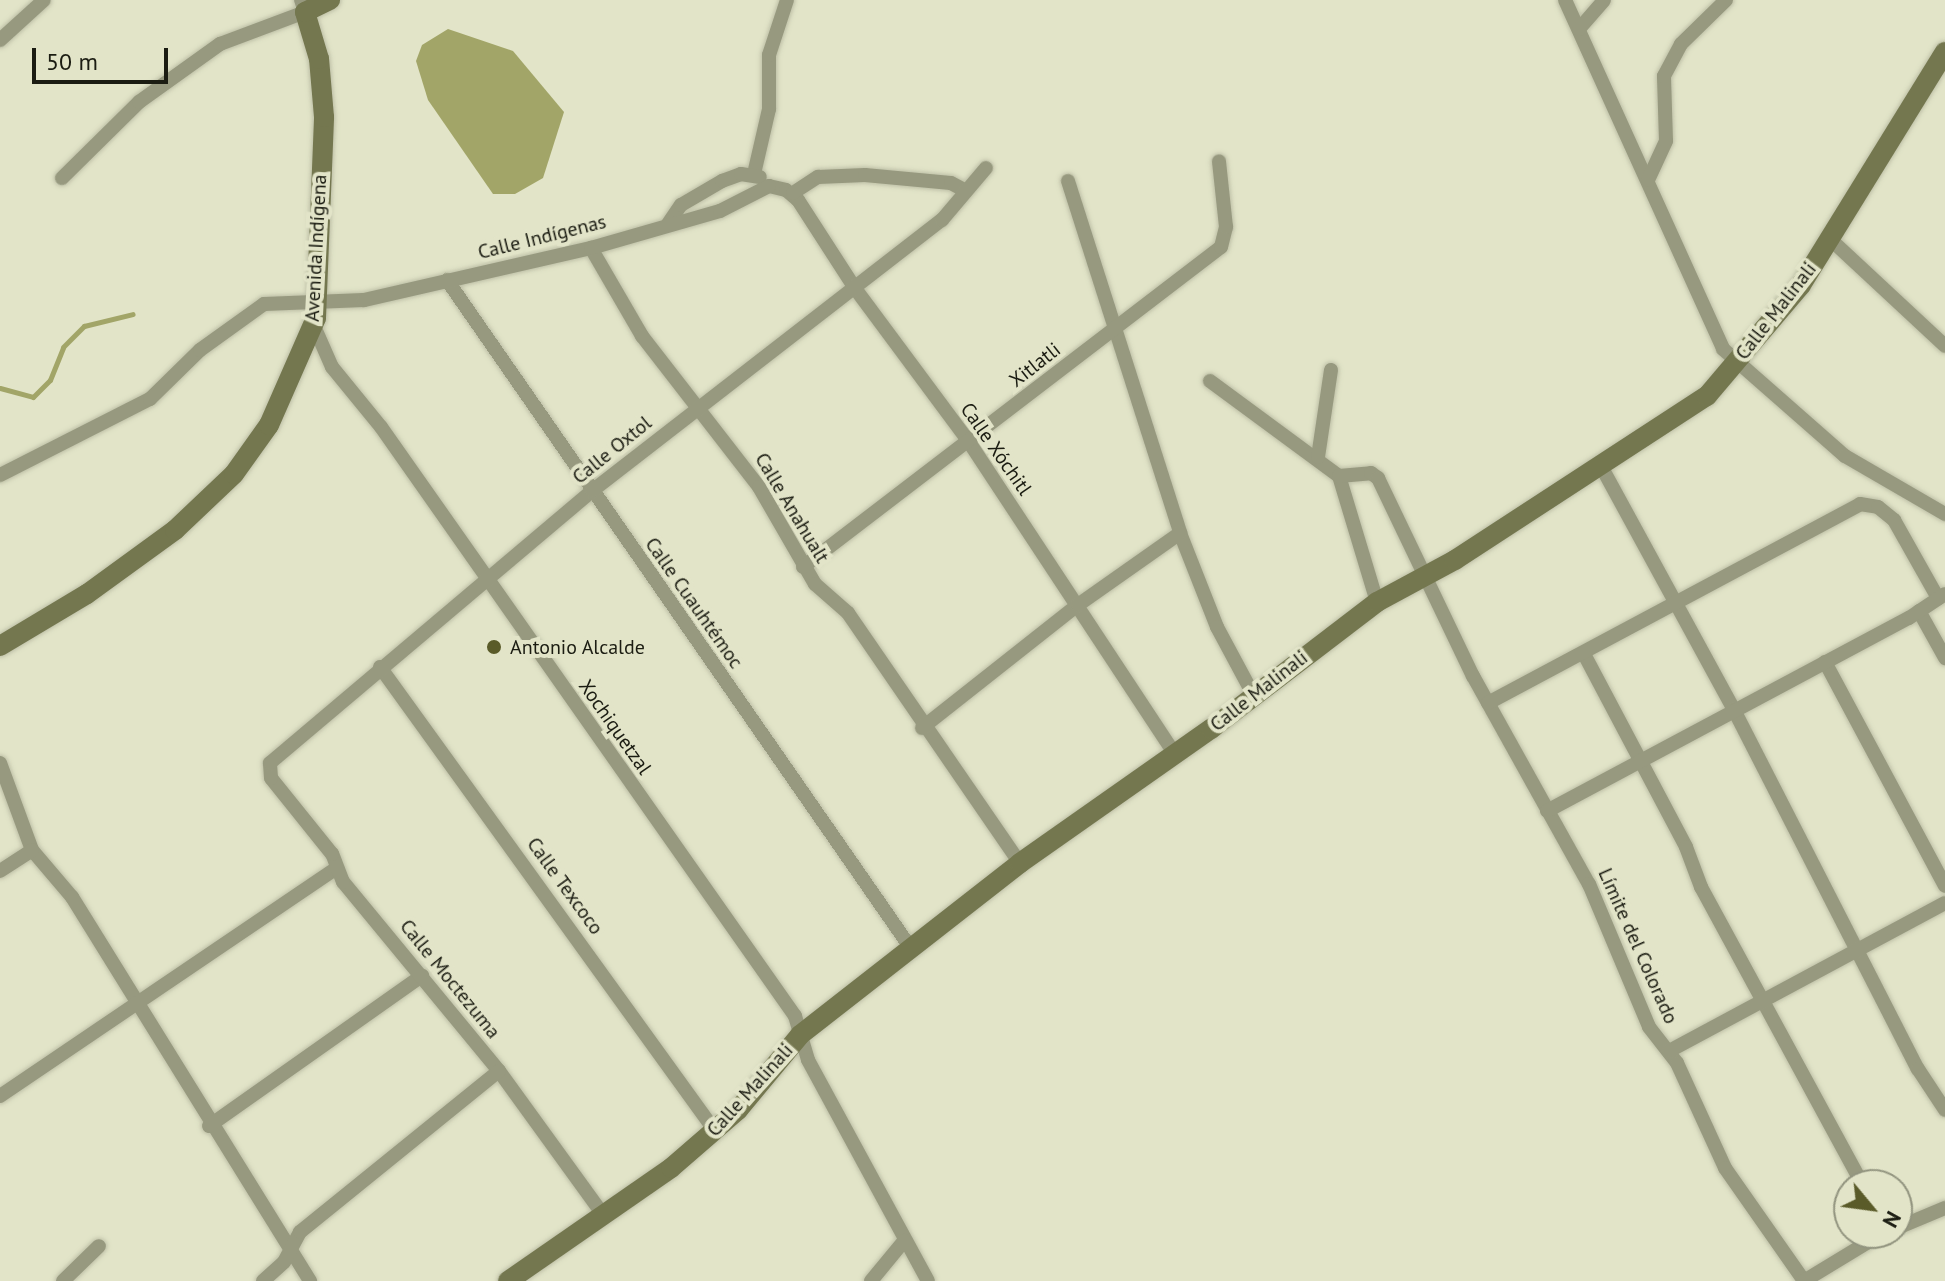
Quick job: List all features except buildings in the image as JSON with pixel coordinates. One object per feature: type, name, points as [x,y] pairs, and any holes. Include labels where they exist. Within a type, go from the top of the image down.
[{"type":"street","points":[[1,39],[44,0]]},
{"type":"street","points":[[62,178],[132,107],[210,50],[303,6],[330,0]]},
{"type":"street","points":[[754,174],[769,109],[769,55],[787,0]]},
{"type":"street","points":[[1565,0],[1718,340],[1735,363],[1845,456],[1945,514]]},
{"type":"street","points":[[1579,29],[1604,0]]},
{"type":"street","points":[[1648,180],[1666,141],[1664,76],[1681,44],[1726,0]]},
{"type":"street","name":"Avenida Indígena","points":[[0,646],[122,570],[218,492],[269,425],[314,326],[317,301],[324,117],[319,59],[303,6]]},
{"type":"street","name":"Calle Malinali","points":[[508,1281],[604,1216],[715,1131],[800,1035],[1020,863],[1377,602],[1426,576],[1707,396],[1801,285],[1945,52]]},
{"type":"street","name":"Xitlatli","points":[[803,567],[1221,247],[1226,227],[1219,161]]},
{"type":"street","name":"Calle Oxtol","points":[[268,768],[380,667],[488,583],[592,491],[942,220],[986,168]]},
{"type":"street","points":[[668,224],[681,205],[700,193],[731,178],[754,174],[769,186],[793,193],[818,177],[865,175],[951,183],[966,191]]},
{"type":"street","points":[[1068,181],[1180,533],[1217,627],[1253,694]]},
{"type":"street","name":"Calle Indígenas","points":[[0,475],[150,399],[200,350],[264,304],[364,300],[591,248],[720,211],[769,186]]},
{"type":"street","name":"Calle Xóchitl","points":[[793,193],[854,287],[969,442],[1174,753]]},
{"type":"street","points":[[1830,239],[1945,346]]},
{"type":"street","name":"Calle Anahualt","points":[[591,248],[642,336],[759,487],[803,567],[848,613],[922,728],[1020,863]]},
{"type":"street","name":"Calle Cuauhtémoc","points":[[447,280],[910,947]]},
{"type":"street","name":"Xochiquetzal","points":[[314,326],[332,367],[381,427],[795,1016],[808,1060],[928,1281]]},
{"type":"street","points":[[1318,457],[1331,370]]},
{"type":"street","points":[[1210,381],[1318,457],[1339,476],[1377,602]]},
{"type":"street","points":[[1601,466],[1734,710],[1856,950],[1945,1110]]},
{"type":"street","name":"Límite del Colorado","points":[[1339,476],[1376,476],[1488,703],[1595,897],[1649,1027],[1669,1051],[1725,1168],[1804,1281]]},
{"type":"street","points":[[1869,503],[1880,476]]},
{"type":"street","points":[[1488,703],[1584,654],[1847,508],[1869,503]]},
{"type":"street","points":[[1547,811],[1919,611],[1941,596],[1899,526],[1869,503]]},
{"type":"street","points":[[922,728],[1078,605],[1180,533]]},
{"type":"street","points":[[1919,611],[1945,658]]},
{"type":"street","points":[[1584,654],[1855,1169]]},
{"type":"street","points":[[1825,662],[1945,886]]},
{"type":"street","name":"Calle Texcoco","points":[[380,667],[715,1131]]},
{"type":"street","points":[[0,763],[32,850],[57,874],[209,1126],[310,1281]]},
{"type":"street","name":"Calle Moctezuma","points":[[268,768],[337,868],[499,1071],[604,1216]]},
{"type":"street","points":[[0,871],[32,850]]},
{"type":"street","points":[[0,1096],[337,868]]},
{"type":"street","points":[[1669,1051],[1945,903]]},
{"type":"street","points":[[209,1126],[422,976]]},
{"type":"street","points":[[263,1281],[290,1250],[300,1232],[499,1071]]},
{"type":"street","points":[[1913,1221],[1945,1208]]},
{"type":"street","points":[[871,1281],[904,1241]]},
{"type":"street","points":[[63,1281],[99,1246]]},
{"type":"street","points":[[1804,1281],[1857,1249]]},
{"type":"shaded area","points":[[448,29],[513,51],[564,112],[543,178],[515,194],[493,194],[428,100],[416,61],[422,45]]},
{"type":"waterway","points":[[0,388],[33,397],[50,380],[63,347],[84,326],[133,314]]},
{"type":"place","name":"Antonio Alcalde","points":[[494,647]]}]
